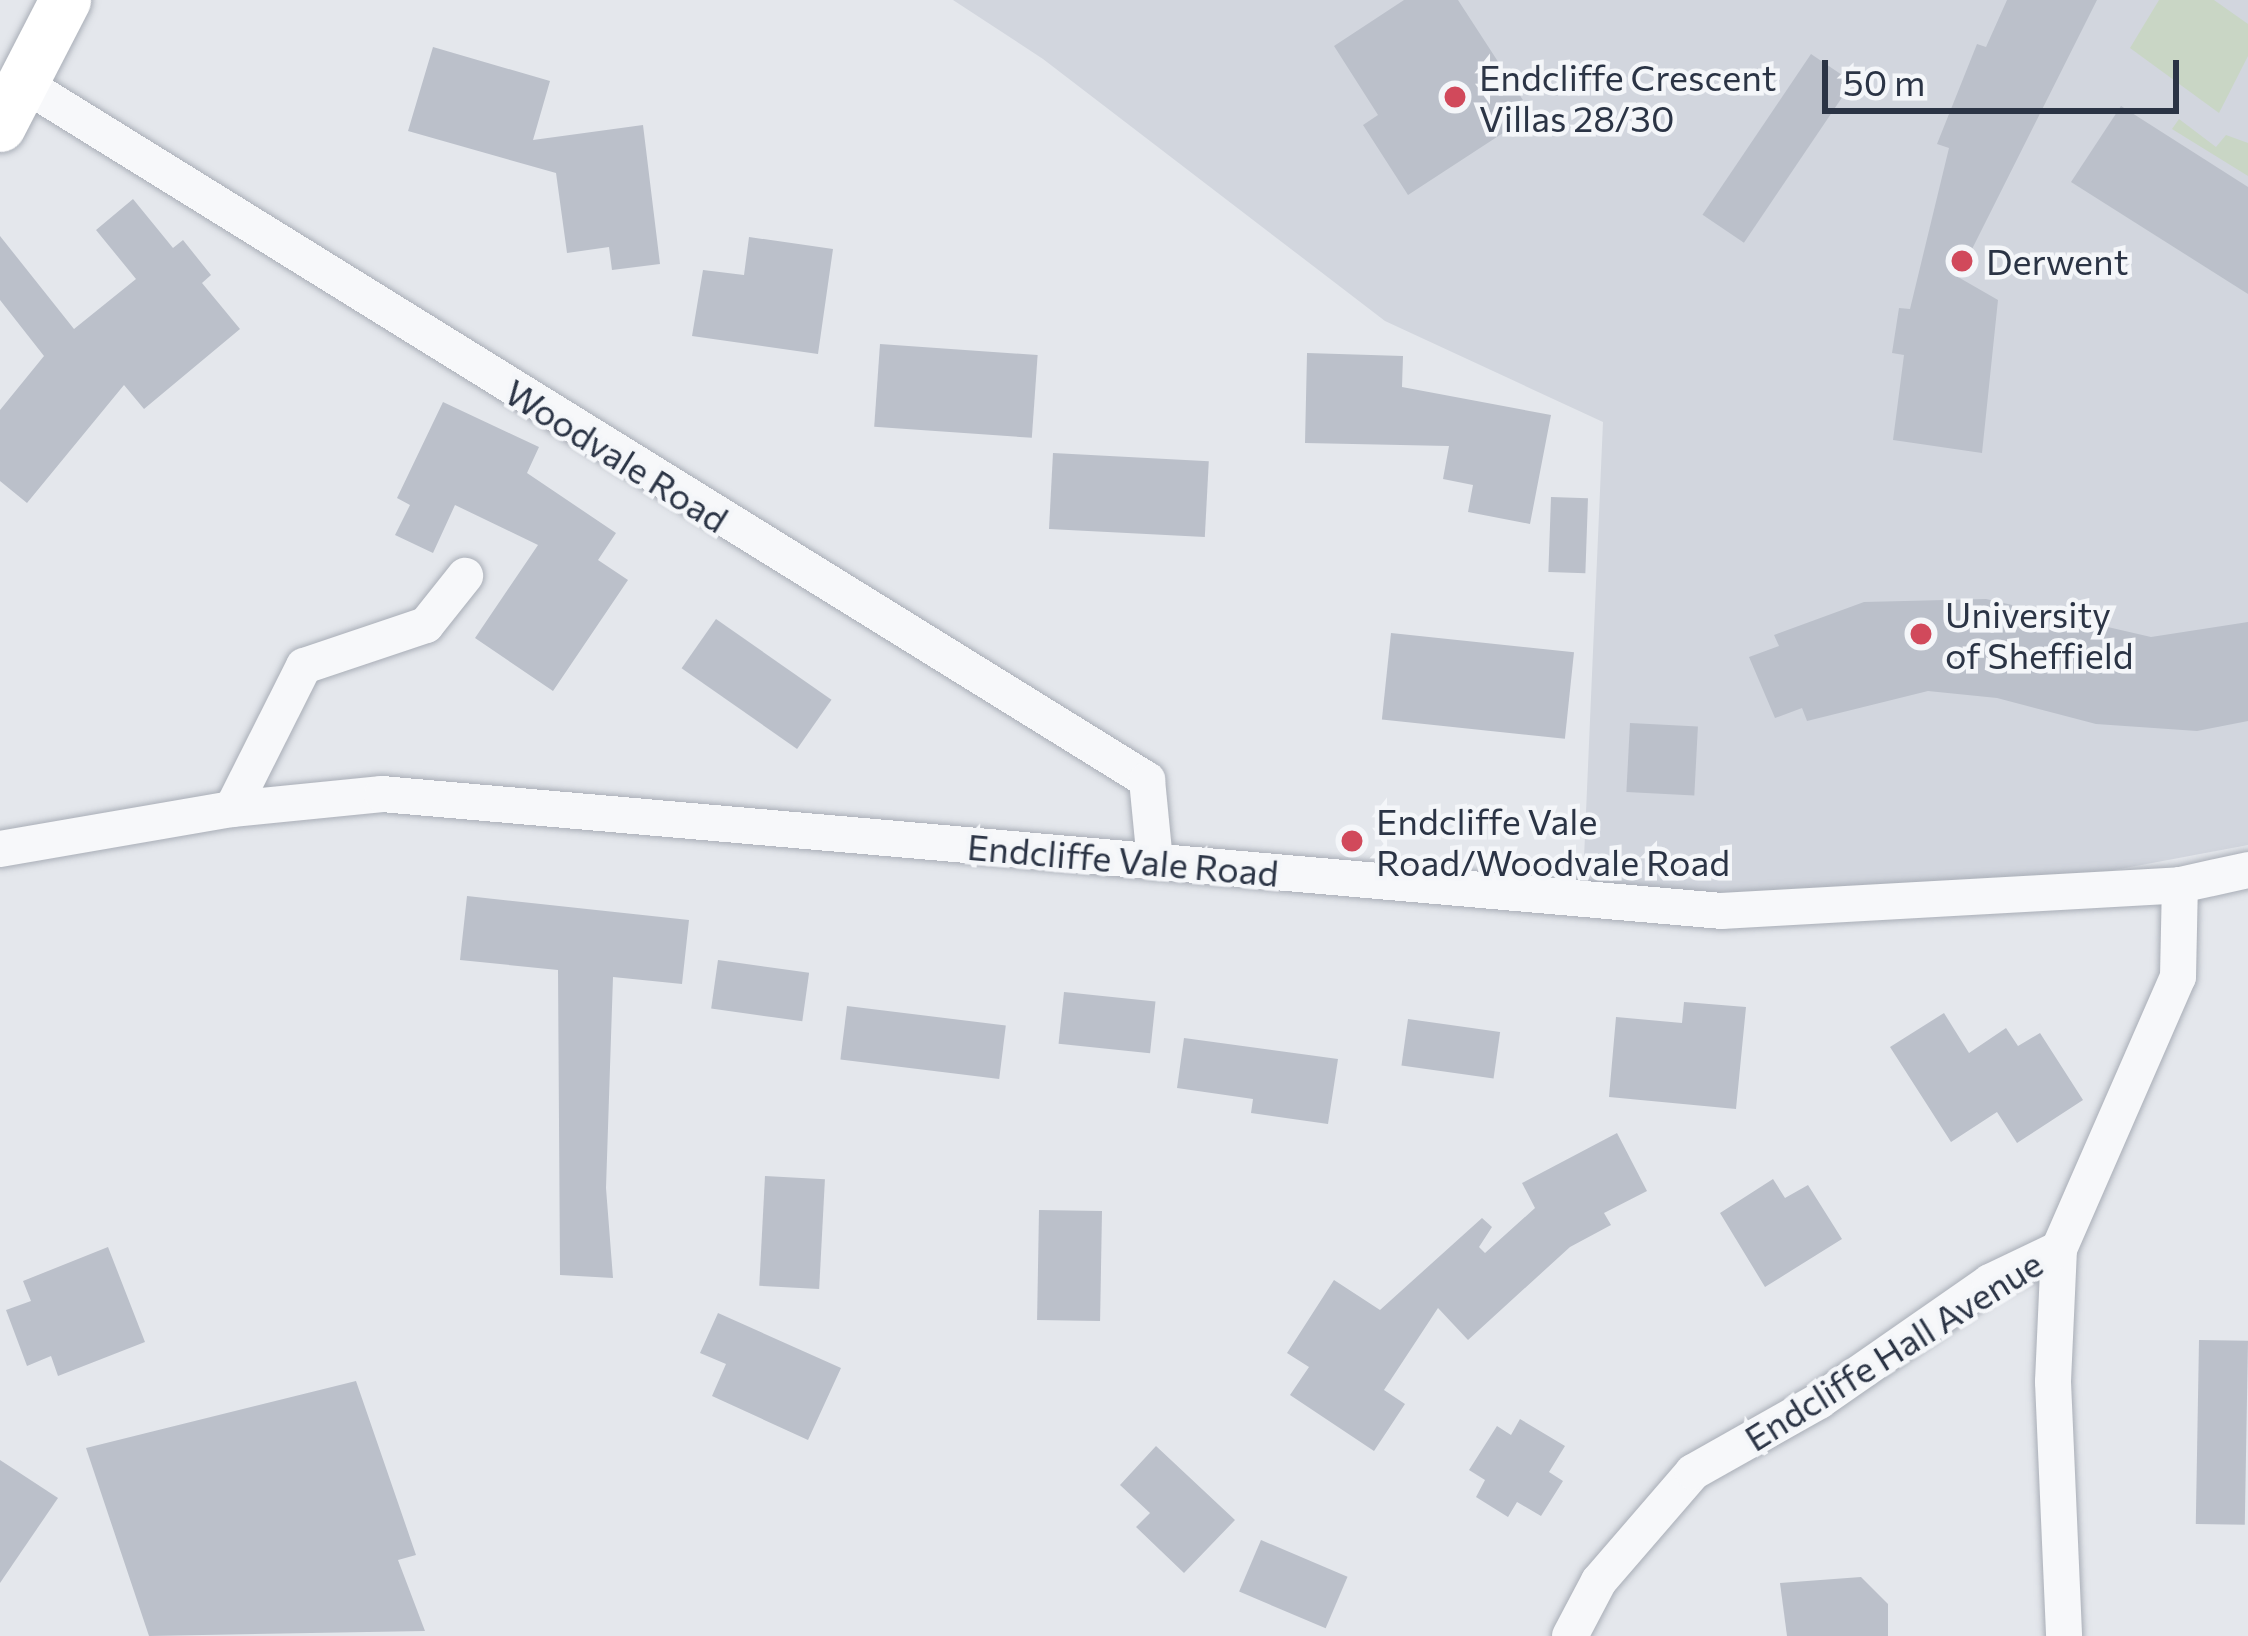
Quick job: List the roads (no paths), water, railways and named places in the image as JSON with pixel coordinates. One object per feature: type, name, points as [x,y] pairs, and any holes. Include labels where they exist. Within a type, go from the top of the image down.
[{"type":"street","points":[[11,104],[65,0]]},
{"type":"street","name":"Woodvale Road","points":[[11,104],[1147,780],[1155,862]]},
{"type":"street","points":[[232,809],[304,667],[426,625],[465,576]]},
{"type":"street","name":"Endcliffe Vale Road","points":[[0,849],[232,809],[382,794],[1720,911],[2180,885],[2248,870]]},
{"type":"street","name":"Endcliffe Hall Avenue","points":[[1570,1636],[1599,1581],[1693,1472],[1819,1401],[1990,1282],[2059,1249],[2178,977],[2180,885]]},
{"type":"street","points":[[2059,1249],[2053,1382],[2064,1636]]},
{"type":"place","name":"Endcliffe Crescent Villas 28/30","points":[[1455,97]]},
{"type":"place","name":"Derwent","points":[[1962,261]]},
{"type":"place","name":"University of Sheffield","points":[[1921,634]]},
{"type":"place","name":"Endcliffe Vale Road/Woodvale Road","points":[[1352,841]]}]
